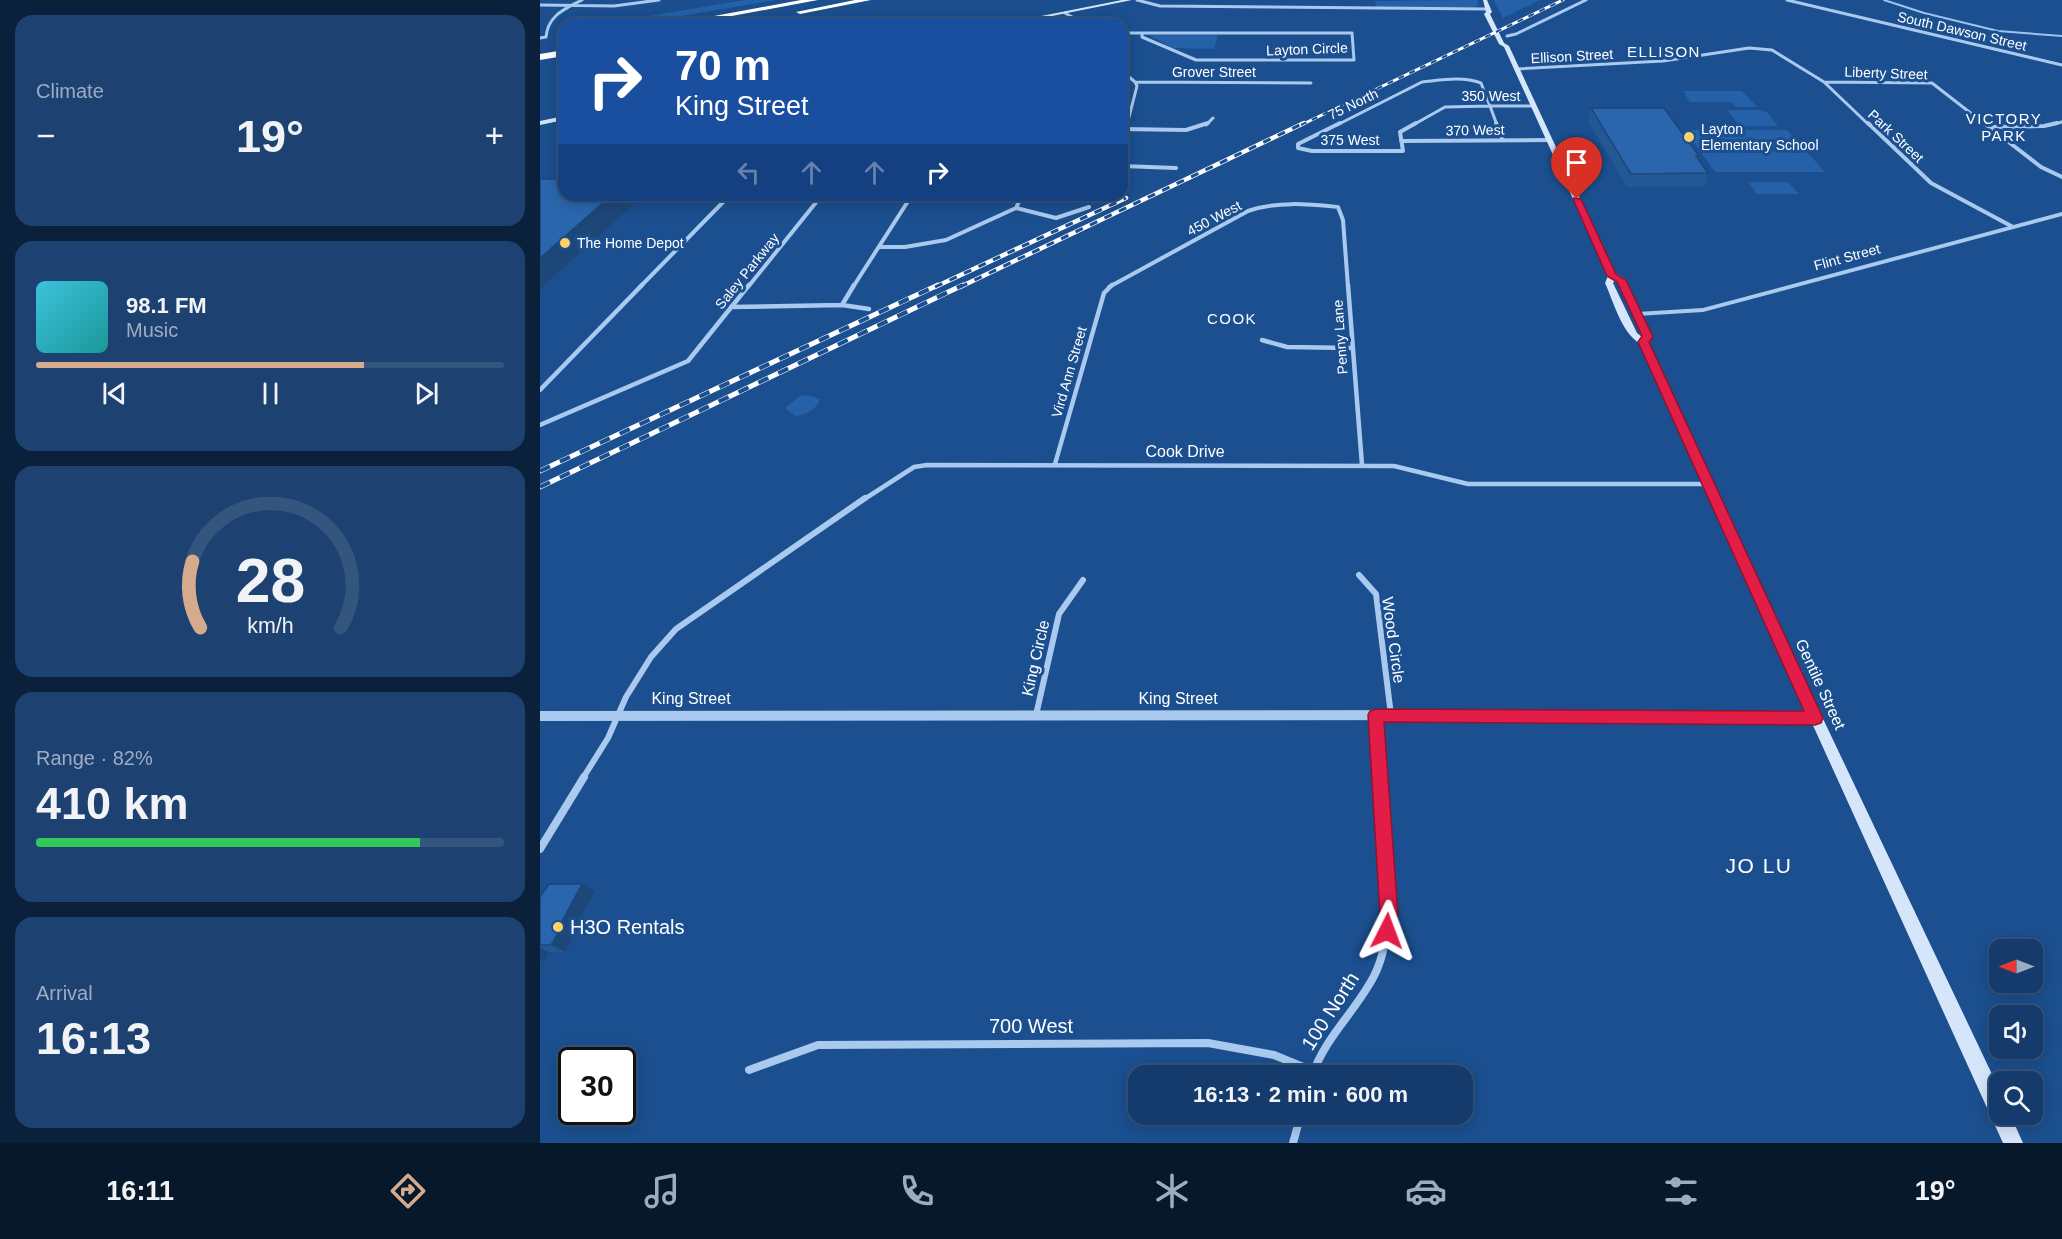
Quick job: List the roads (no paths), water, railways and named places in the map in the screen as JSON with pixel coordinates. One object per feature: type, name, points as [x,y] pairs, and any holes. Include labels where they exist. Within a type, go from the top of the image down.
[{"type":"highway","points":[[710,18],[814,0]]},
{"type":"highway","points":[[764,18],[867,0]]},
{"type":"highway","points":[[540,47],[558,44]]},
{"type":"highway","points":[[540,57],[558,54]]},
{"type":"main road","points":[[1038,18],[1130,0]]},
{"type":"main road","name":"Gentile Street","points":[[1485,0],[1489,10],[1487,14],[1502,44],[1506,46],[1612,277],[1609,283],[1617,301],[1633,335],[1641,340],[1989,1090]]},
{"type":"main road","name":"Gentile Street","points":[[1489,10],[1494,13],[1511,44],[1506,46]]},
{"type":"main road","points":[[540,123],[558,119]]},
{"type":"main road","points":[[1612,277],[1630,310],[1637,314]]},
{"type":"main road","name":"Gentile Street","points":[[1637,314],[1648,337],[1641,340]]},
{"type":"main road","name":"Gentile Street","points":[[2005,1125],[2013,1143]]},
{"type":"street","points":[[540,38],[546,37],[548,22],[582,0]]},
{"type":"street","points":[[540,5],[620,5],[659,0]]},
{"type":"street","points":[[1137,0],[1154,6],[1489,10]]},
{"type":"street","points":[[1222,7],[1226,0]]},
{"type":"street","points":[[1339,0],[1340,9]]},
{"type":"street","points":[[1507,36],[1516,34],[1586,0]]},
{"type":"street","name":"South Dawson Street","points":[[1787,0],[2062,65]]},
{"type":"street","points":[[1065,13],[1074,18]]},
{"type":"street","name":"Layton Circle","points":[[1128,33],[1142,33],[1352,33],[1354,60],[1196,60],[1142,37],[1142,33]]},
{"type":"street","name":"Ellison Street","points":[[1516,69],[1663,61],[1749,48],[1772,50]]},
{"type":"street","name":"Park Street","points":[[1772,50],[1824,82],[1931,183],[2013,226]]},
{"type":"street","points":[[1128,76],[1137,87],[1128,116]]},
{"type":"street","name":"75 North","points":[[1298,148],[1298,144],[1422,82],[1477,81],[1481,83],[1489,106]]},
{"type":"street","name":"Grover Street","points":[[1135,82],[1311,83]]},
{"type":"street","name":"Liberty Street","points":[[1824,82],[1932,83],[2041,167],[2062,177]]},
{"type":"street","name":"350 West","points":[[1401,141],[1400,132],[1450,106],[1533,106]]},
{"type":"street","points":[[1489,106],[1503,140]]},
{"type":"street","points":[[1128,129],[1202,127],[1211,122],[1213,118]]},
{"type":"street","points":[[1991,127],[2044,126],[2062,122]]},
{"type":"street","name":"370 West","points":[[1401,141],[1549,140]]},
{"type":"street","name":"375 West","points":[[1298,148],[1312,151],[1403,151],[1401,141]]},
{"type":"street","points":[[1128,166],[1176,168]]},
{"type":"street","points":[[540,390],[724,201]]},
{"type":"street","name":"Saley Parkway","points":[[540,425],[688,361],[817,201]]},
{"type":"street","points":[[842,305],[908,201]]},
{"type":"street","points":[[1016,208],[1019,201]]},
{"type":"street","name":"450 West","points":[[1109,287],[1259,206],[1313,204],[1338,207]]},
{"type":"street","points":[[879,247],[905,248],[946,240],[1016,208],[1056,218],[1089,207]]},
{"type":"street","name":"Penny Lane","points":[[1338,207],[1343,220],[1362,465]]},
{"type":"street","name":"Flint Street","points":[[1637,314],[1703,310],[2062,214]]},
{"type":"street","name":"Vird Ann Street","points":[[1055,464],[1104,293],[1109,287]]},
{"type":"street","points":[[730,307],[842,305],[869,309]]},
{"type":"street","points":[[1262,340],[1287,347],[1352,348]]},
{"type":"street","name":"Cook Drive","points":[[540,849],[608,738],[618,715],[651,657],[676,629],[914,467],[1055,464],[1362,465],[1416,469],[1444,481],[1468,484],[1707,484]]},
{"type":"street","name":"Wood Circle","points":[[1359,575],[1376,594],[1391,715]]},
{"type":"street","name":"King Circle","points":[[1036,715],[1059,614],[1083,580]]},
{"type":"street","name":"100 North","points":[[1316,1065],[1339,1024],[1372,981],[1384,947],[1389,915],[1376,715]]},
{"type":"street","name":"King Street","points":[[540,716],[1391,715],[1815,718]]},
{"type":"street","name":"700 West","points":[[749,1071],[818,1046],[1208,1043],[1261,1049],[1301,1065]]},
{"type":"street","points":[[1293,1143],[1298,1125]]},
{"type":"waterway","points":[[1884,0],[1924,13],[1998,31],[2062,36]]},
{"type":"railway","points":[[1301,125],[1563,0]]},
{"type":"railway","points":[[960,287],[1304,123]]},
{"type":"railway","points":[[935,287],[1120,201]]},
{"type":"railway","points":[[540,471],[938,285]]},
{"type":"railway","points":[[540,487],[963,285]]},
{"type":"place","name":"Layton Elementary School","points":[[1689,137]]},
{"type":"place","name":"The Home Depot","points":[[565,243]]},
{"type":"place","name":"H3O Rentals","points":[[558,927]]},
{"type":"district","name":"ELLISON","points":[[1664,52]]},
{"type":"district","name":"VICTORY PARK","points":[[2004,128]]},
{"type":"district","name":"COOK","points":[[1232,319]]},
{"type":"district","name":"JO LU","points":[[1759,866]]}]
